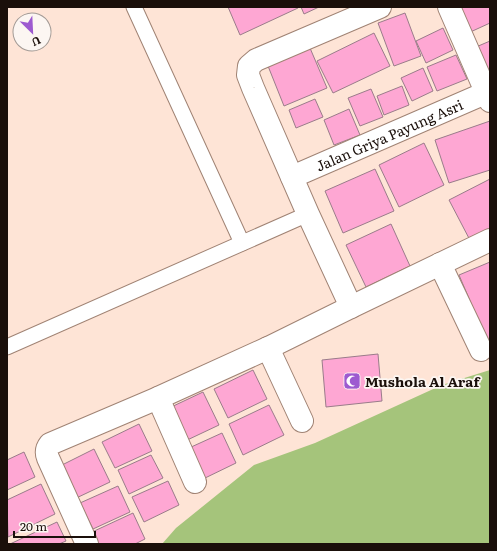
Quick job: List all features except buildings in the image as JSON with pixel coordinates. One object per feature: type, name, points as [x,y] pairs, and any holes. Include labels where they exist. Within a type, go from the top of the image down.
[{"type":"street","points":[[351,307],[308,214],[248,75],[249,66],[256,60],[380,7]]},
{"type":"street","name":"Jalan Griya Payung Asri","points":[[292,177],[489,95],[449,7]]},
{"type":"street","points":[[87,544],[48,458],[46,452],[50,444],[158,398],[268,348],[490,240]]},
{"type":"street","points":[[440,264],[481,350]]},
{"type":"street","points":[[268,348],[302,421]]},
{"type":"street","points":[[158,398],[195,482]]},
{"type":"lane","points":[[134,7],[242,243]]},
{"type":"lane","points":[[7,348],[308,214]]},
{"type":"green space","points":[[490,370],[490,544],[162,544],[176,528],[254,465],[315,443],[442,385]]},
{"type":"place","name":"Mushola Al Araf","points":[[352,381]]}]
